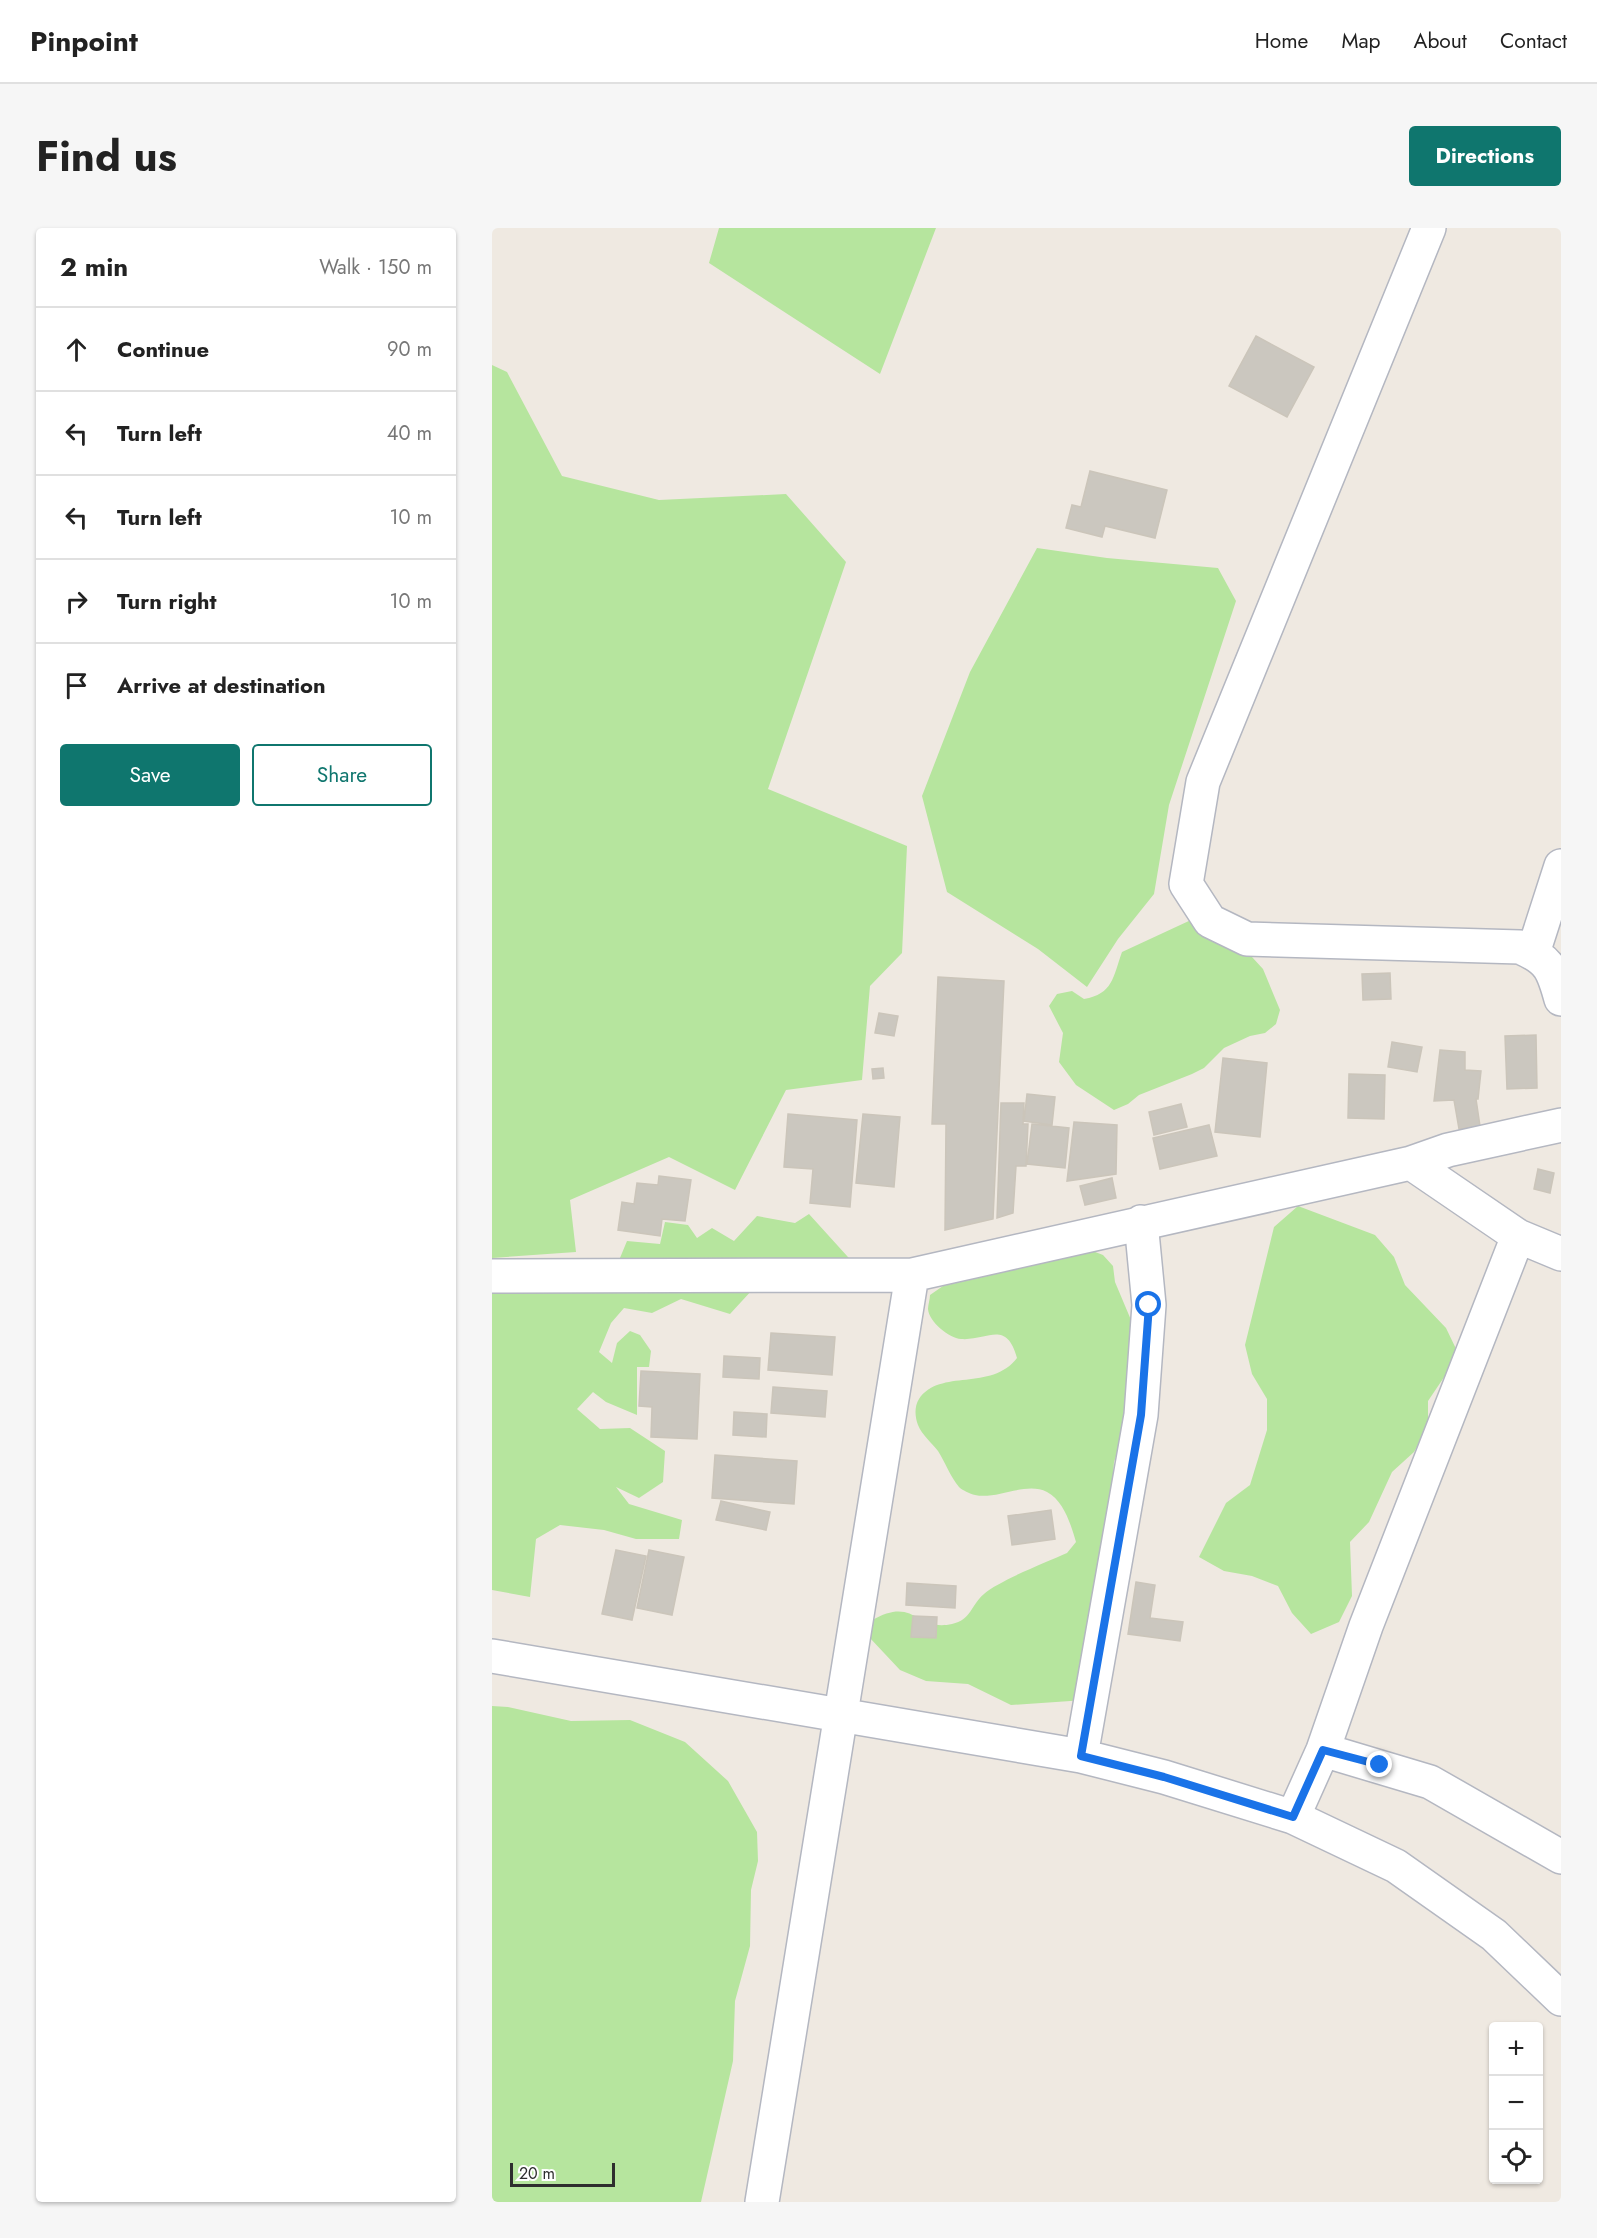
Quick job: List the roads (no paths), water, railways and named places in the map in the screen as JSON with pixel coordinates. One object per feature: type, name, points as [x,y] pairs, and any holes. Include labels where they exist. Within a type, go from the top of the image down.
[{"type":"street","points":[[1429,228],[1203,782],[1186,884],[1210,921],[1246,939],[1520,947],[1533,953],[1553,970],[1561,999]]},
{"type":"street","points":[[1533,953],[1561,866]]},
{"type":"street","points":[[492,1276],[912,1275],[1411,1163],[1448,1150],[1561,1125]]},
{"type":"street","points":[[1411,1163],[1518,1236],[1561,1254]]},
{"type":"street","points":[[1081,1756],[1141,1415],[1149,1305],[1141,1222]]},
{"type":"street","points":[[1293,1817],[1323,1750],[1366,1626],[1518,1236]]},
{"type":"street","points":[[762,2202],[912,1275]]},
{"type":"street","points":[[492,1656],[1081,1756],[1164,1777],[1293,1817],[1396,1866],[1494,1935],[1561,1999]]},
{"type":"street","points":[[1323,1750],[1430,1782],[1561,1857]]}]
